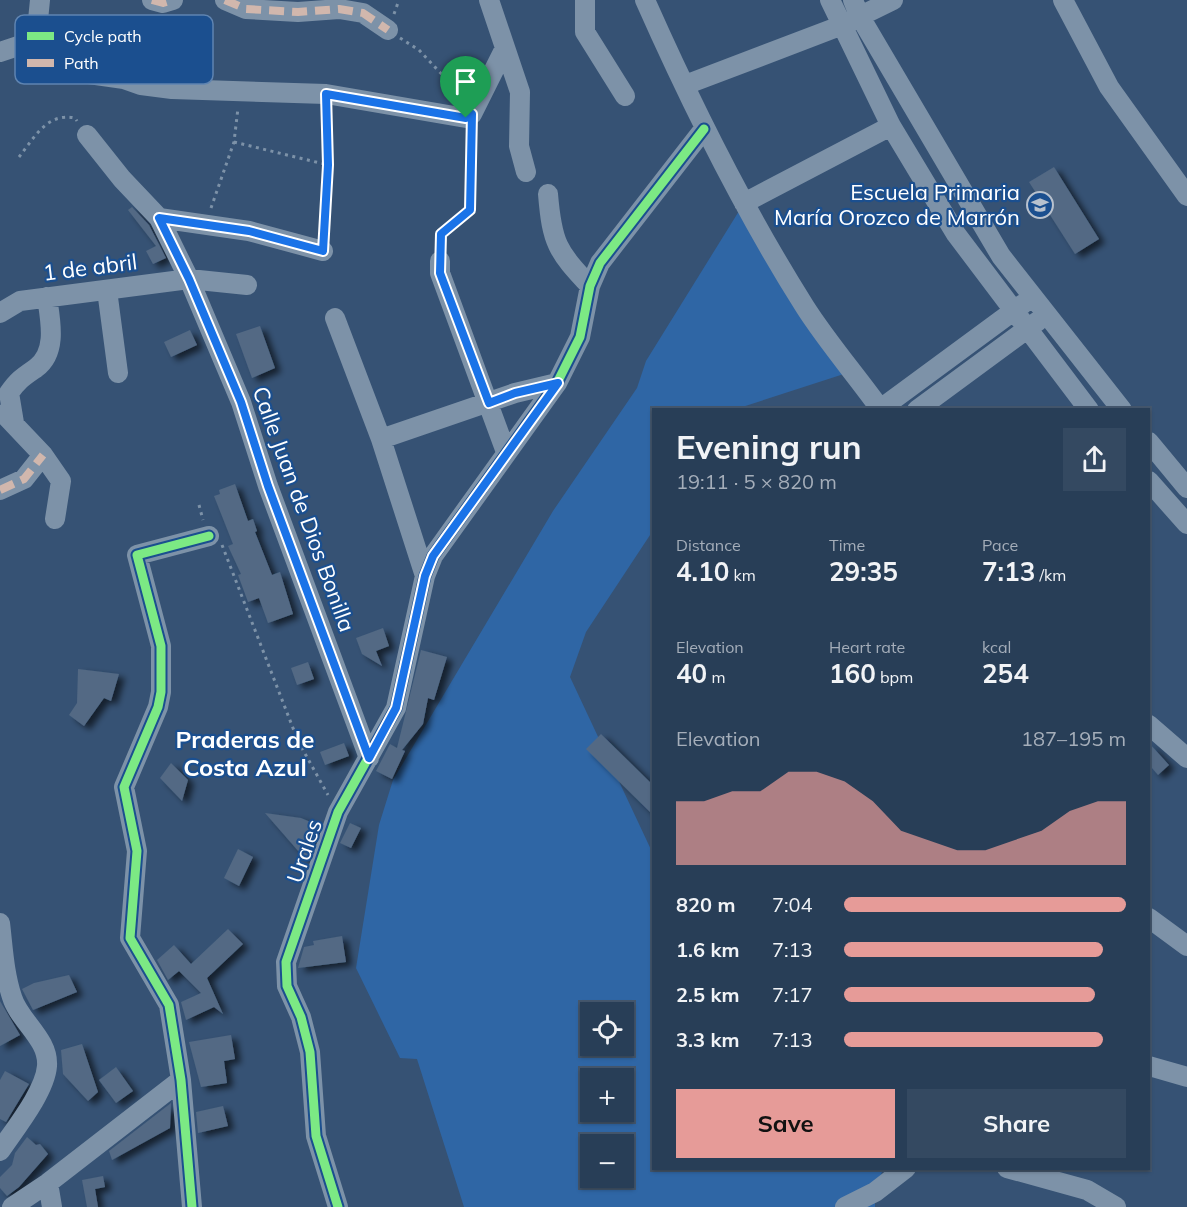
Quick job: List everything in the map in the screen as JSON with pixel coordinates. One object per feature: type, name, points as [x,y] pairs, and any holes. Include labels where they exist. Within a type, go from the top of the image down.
[{"type":"street","points":[[38,15],[40,0]]},
{"type":"street","points":[[225,0],[246,9],[298,12],[339,9],[363,13],[388,30]]},
{"type":"street","points":[[489,0],[520,92],[519,146],[526,171]]},
{"type":"street","points":[[585,0],[585,32],[625,96]]},
{"type":"street","points":[[645,0],[704,129],[744,203],[805,307],[850,372],[879,408]]},
{"type":"street","points":[[830,0],[840,26],[891,126],[956,234],[1087,408]]},
{"type":"street","points":[[685,85],[840,26],[856,8],[893,0]]},
{"type":"street","points":[[1063,0],[1109,87],[1187,196]]},
{"type":"street","points":[[856,8],[1001,256],[1120,408]]},
{"type":"street","points":[[0,51],[15,46]]},
{"type":"street","points":[[138,84],[172,89],[326,94],[469,116],[504,50]]},
{"type":"street","points":[[744,203],[891,126]]},
{"type":"street","name":"Urales","points":[[338,1207],[316,1136],[310,1052],[301,1017],[287,986],[286,962],[338,812],[396,708],[425,576],[433,556],[558,383],[580,337],[591,286],[600,263],[704,129]]},
{"type":"street","name":"Calle Juan de Dios Bonilla","points":[[87,135],[122,179],[159,218],[189,279],[241,402],[268,486],[369,758]]},
{"type":"street","points":[[548,194],[551,228],[563,258],[591,286]]},
{"type":"street","points":[[159,218],[249,231],[323,251]]},
{"type":"street","points":[[440,261],[440,273],[506,452]]},
{"type":"street","name":"1 de abril","points":[[0,313],[20,301],[189,279],[247,285]]},
{"type":"street","points":[[107,290],[118,373]]},
{"type":"street","points":[[47,297],[52,336],[43,360],[24,374],[9,393],[7,417],[43,455],[61,481],[55,519]]},
{"type":"street","points":[[881,408],[1032,297]]},
{"type":"street","points":[[920,408],[1046,315]]},
{"type":"street","points":[[335,318],[381,439],[425,576]]},
{"type":"street","points":[[381,439],[515,393],[558,383]]},
{"type":"street","points":[[1150,443],[1187,488]]},
{"type":"street","points":[[0,490],[24,479],[43,455]]},
{"type":"street","points":[[1150,481],[1187,524]]},
{"type":"street","points":[[192,1207],[181,1080],[169,1005],[130,938],[137,852],[124,787],[161,692],[161,646],[137,555],[208,536]]},
{"type":"street","points":[[1150,726],[1187,758]]},
{"type":"street","points":[[1150,919],[1187,946]]},
{"type":"street","points":[[0,923],[12,999],[43,1046],[47,1066],[41,1087],[0,1151]]},
{"type":"street","points":[[1150,1066],[1187,1077]]},
{"type":"street","points":[[12,1207],[48,1183],[181,1080]]},
{"type":"street","points":[[845,1207],[879,1199],[904,1170]]},
{"type":"street","points":[[1014,1170],[1087,1190],[1116,1207]]},
{"type":"street","points":[[48,1183],[52,1207]]},
{"type":"path","points":[[156,15],[163,1]]},
{"type":"path","points":[[388,30],[418,50],[449,82],[451,104],[469,116],[470,210],[441,234],[440,261]]},
{"type":"path","points":[[205,224],[234,142],[240,90]]},
{"type":"path","points":[[323,251],[328,165],[326,94]]},
{"type":"path","points":[[19,158],[39,130],[55,117],[75,118],[87,135]]},
{"type":"path","points":[[234,142],[328,165]]},
{"type":"path","points":[[208,536],[223,545],[298,741],[338,812]]},
{"type":"shaded area","points":[[744,203],[850,372],[739,408],[652,408],[652,532],[586,632],[570,677],[652,852],[652,1170],[883,1170],[875,1192],[875,1207],[464,1207],[417,1059],[400,1058],[356,968],[379,825],[393,780],[553,511],[637,388],[646,361]]},
{"type":"building","points":[[1054,167],[1099,239],[1075,254],[1029,182]]},
{"type":"building","points":[[132,207],[149,225],[166,258],[153,264],[146,251],[156,246],[128,210]]},
{"type":"building","points":[[260,326],[275,368],[252,378],[236,334]]},
{"type":"building","points":[[190,330],[197,345],[171,357],[164,342]]},
{"type":"building","points":[[235,484],[248,521],[253,519],[257,531],[255,532],[272,575],[280,572],[293,614],[268,623],[259,598],[248,602],[238,575],[241,574],[228,546],[233,544],[214,496],[220,494],[219,490]]},
{"type":"building","points":[[383,628],[389,646],[376,651],[382,666],[362,654],[356,638]]},
{"type":"building","points":[[421,650],[447,657],[434,700],[428,698],[423,724],[402,750],[405,751],[392,779],[376,771],[390,744],[397,748]]},
{"type":"building","points":[[308,662],[314,679],[297,685],[291,668]]},
{"type":"building","points":[[78,669],[119,674],[111,701],[104,698],[84,726],[69,715],[77,703]]},
{"type":"building","points":[[601,734],[652,784],[652,814],[586,749]]},
{"type":"building","points":[[344,743],[349,756],[325,765],[320,752]]},
{"type":"building","points":[[1150,744],[1169,765],[1158,775],[1152,768]]},
{"type":"building","points":[[171,763],[188,780],[182,801],[160,778]]},
{"type":"building","points":[[265,813],[301,818],[320,826],[306,860]]},
{"type":"building","points":[[350,823],[361,828],[351,848],[340,843]]},
{"type":"building","points":[[238,849],[253,857],[239,886],[224,878]]},
{"type":"building","points":[[228,929],[243,944],[207,978],[223,1014],[214,1007],[186,1020],[181,1002],[201,993],[179,971],[168,980],[157,960],[174,945],[191,964]]},
{"type":"building","points":[[342,936],[346,962],[298,968],[304,947],[314,945],[313,941]]},
{"type":"building","points":[[69,975],[77,992],[33,1010],[22,989],[34,983]]},
{"type":"building","points":[[0,1001],[20,1035],[0,1046]]},
{"type":"building","points":[[231,1035],[235,1059],[224,1061],[227,1083],[201,1087],[189,1042]]},
{"type":"building","points":[[82,1044],[98,1092],[88,1101],[63,1074],[61,1050]]},
{"type":"building","points":[[116,1067],[133,1091],[116,1103],[99,1080]]},
{"type":"building","points":[[5,1071],[29,1084],[6,1122],[0,1119],[0,1080]]},
{"type":"building","points":[[171,1103],[170,1128],[112,1160],[109,1151]]},
{"type":"building","points":[[223,1106],[228,1126],[198,1133],[196,1112]]},
{"type":"building","points":[[27,1137],[36,1145],[40,1144],[48,1154],[19,1187],[7,1196],[0,1188],[0,1177],[12,1165],[15,1153]]},
{"type":"building","points":[[103,1176],[105,1187],[95,1189],[98,1207],[87,1207],[82,1180]]},
{"type":"marked path","points":[[152,0],[163,3],[173,0]]},
{"type":"marked path","points":[[225,0],[246,9],[298,12],[339,9],[363,13],[388,30]]},
{"type":"marked path","points":[[159,218],[249,231],[323,251]]},
{"type":"marked path","points":[[0,490],[24,479],[43,455]]},
{"type":"cycle path","points":[[338,1207],[316,1136],[310,1052],[301,1017],[287,986],[286,962],[338,812],[396,708],[425,576],[433,556],[557,383],[580,337],[590,286],[600,263],[704,129]]},
{"type":"cycle path","points":[[192,1207],[181,1080],[169,1005],[130,938],[137,851],[124,787],[158,707],[161,692],[161,646],[137,555],[209,536]]},
{"type":"place","name":"Escuela Primaria María Orozco de Marrón","points":[[1040,205]]},
{"type":"district","name":"Praderas de Costa Azul","points":[[245,753]]},
{"type":"route","points":[[326,94],[466,118],[472,114],[470,210],[441,234],[440,273],[489,403],[515,393],[558,383],[433,556],[425,576],[396,708],[369,758],[343,682],[268,486],[241,402],[189,279],[159,218],[249,231],[323,251],[328,165],[326,94]]}]
